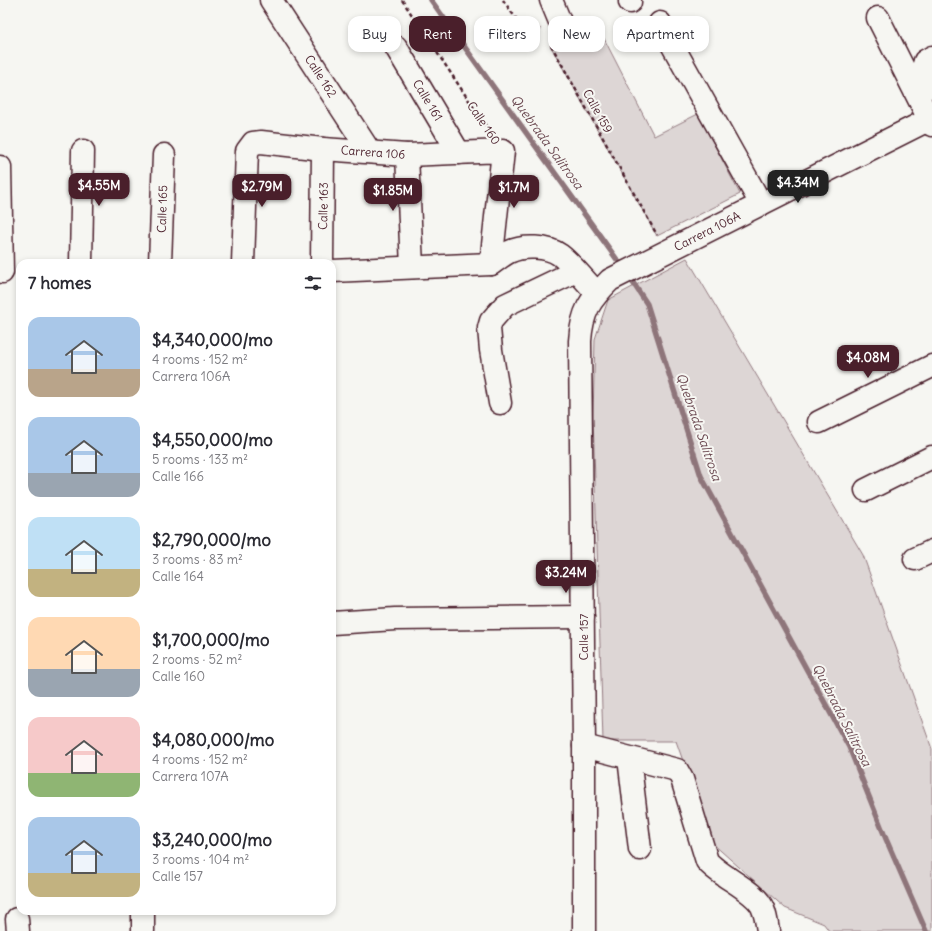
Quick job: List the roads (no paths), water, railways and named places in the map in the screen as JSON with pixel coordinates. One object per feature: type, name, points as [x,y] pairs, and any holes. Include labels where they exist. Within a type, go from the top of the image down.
[{"type":"street","name":"Calle 162","points":[[271,0],[370,152]]},
{"type":"street","points":[[551,0],[551,16]]},
{"type":"street","points":[[878,18],[931,121]]},
{"type":"street","name":"Calle 161","points":[[399,52],[459,153]]},
{"type":"street","points":[[676,52],[761,204]]},
{"type":"street","points":[[932,57],[925,61],[923,68],[932,87]]},
{"type":"street","name":"Carrera 106A","points":[[604,286],[658,256],[761,204],[931,121]]},
{"type":"street","name":"Carrera 106","points":[[243,259],[247,151],[253,143],[261,142],[323,149],[407,155],[503,151]]},
{"type":"street","name":"Calle 163","points":[[322,259],[323,149]]},
{"type":"street","points":[[81,259],[83,151]]},
{"type":"street","name":"Calle 160","points":[[491,264],[503,151]]},
{"type":"street","points":[[407,155],[412,268]]},
{"type":"street","name":"Calle 165","points":[[160,259],[164,156]]},
{"type":"street","points":[[0,167],[7,272]]},
{"type":"street","points":[[336,271],[491,264],[510,251],[522,247],[547,249],[560,254],[576,271],[604,286]]},
{"type":"street","points":[[500,403],[491,350],[489,328],[491,321],[506,305],[576,271]]},
{"type":"street","name":"Calle 157","points":[[584,931],[584,746],[580,341],[581,326],[586,310],[604,286]]},
{"type":"street","points":[[819,422],[932,366]]},
{"type":"street","points":[[866,490],[932,457]]},
{"type":"street","points":[[336,623],[395,619],[583,617]]},
{"type":"street","points":[[584,746],[677,770],[682,779],[707,861],[712,867],[751,895],[763,908],[768,931]]},
{"type":"street","points":[[629,758],[640,849]]},
{"type":"street","points":[[143,915],[143,931]]},
{"type":"waterway","name":"Quebrada Salitrosa","points":[[431,0],[623,268]]},
{"type":"waterway","name":"Quebrada Salitrosa","points":[[628,275],[647,304],[701,476],[849,747],[886,839],[926,931]]}]
